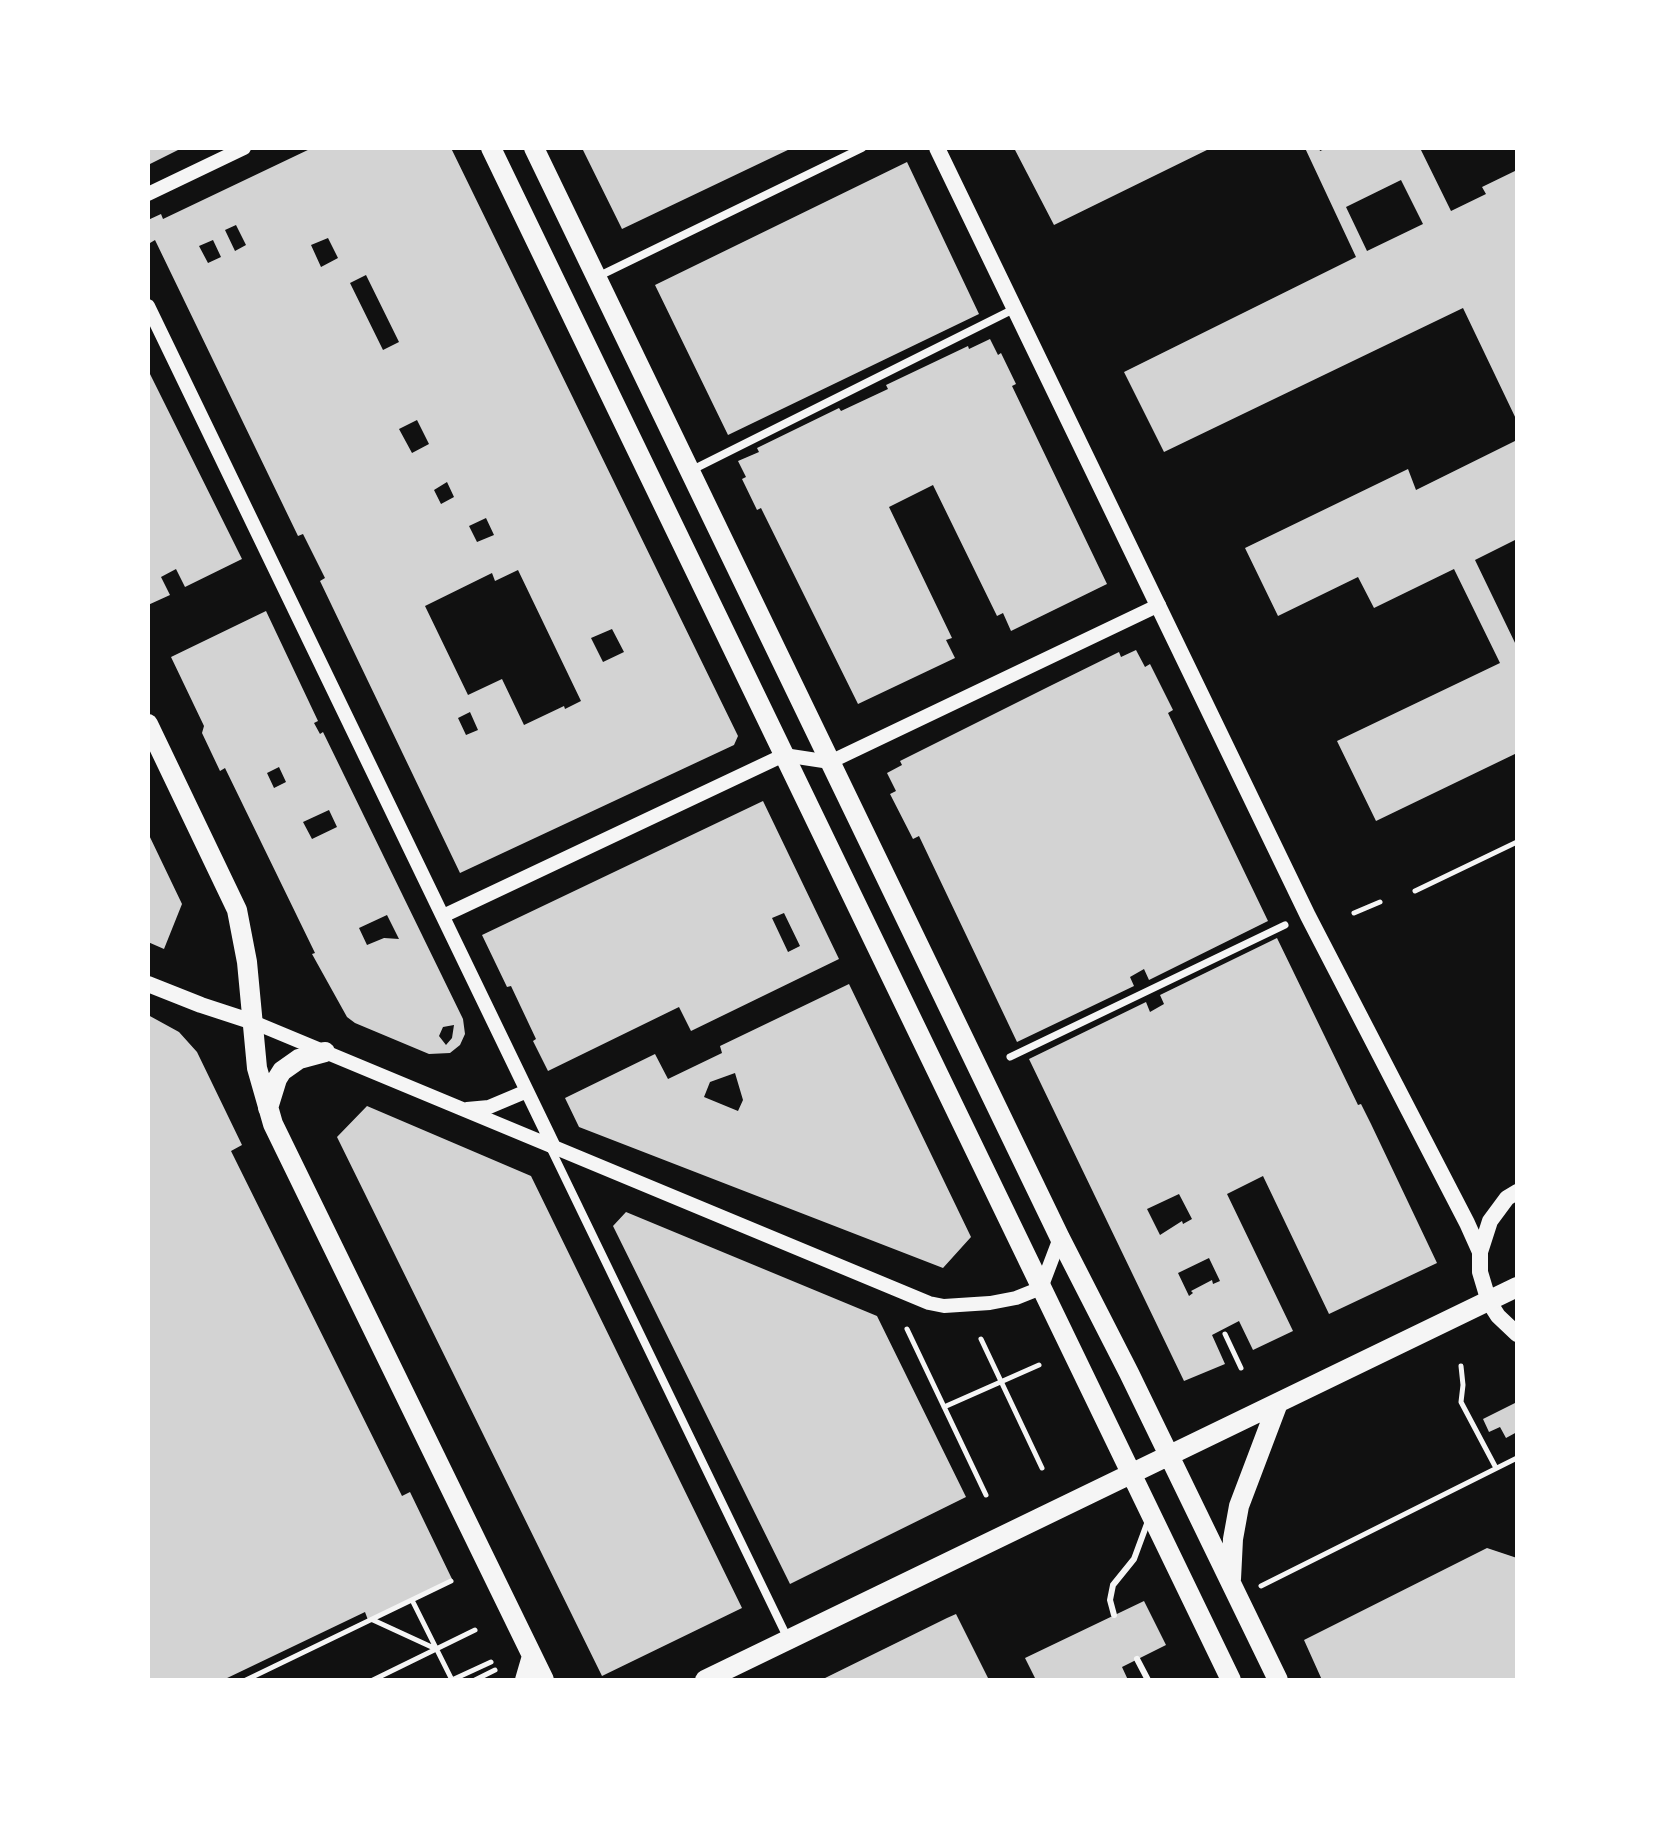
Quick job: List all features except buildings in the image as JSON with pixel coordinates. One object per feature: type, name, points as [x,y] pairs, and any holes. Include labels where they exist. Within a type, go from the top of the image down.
[{"type":"main road","points":[[491,148],[1231,1680]]},
{"type":"main road","points":[[534,148],[1060,1238],[1278,1680]]},
{"type":"main road","points":[[937,148],[1301,902],[1480,1252]]},
{"type":"main road","points":[[148,724],[237,910],[247,962],[257,1068],[276,1131],[544,1680]]},
{"type":"main road","points":[[148,984],[253,1022]]},
{"type":"main road","points":[[268,1108],[277,1079],[286,1067],[310,1055],[325,1052]]},
{"type":"main road","points":[[1517,1192],[1507,1198],[1490,1221],[1480,1252],[1480,1272],[1489,1302],[1498,1316],[1517,1334]]},
{"type":"main road","points":[[705,1680],[1517,1287]]},
{"type":"main road","points":[[1231,1583],[1233,1539],[1239,1506],[1278,1403]]},
{"type":"main road","points":[[525,1680],[532,1656]]},
{"type":"street","points":[[148,194],[244,148]]},
{"type":"street","points":[[596,277],[862,148]]},
{"type":"street","points":[[148,306],[789,1640]]},
{"type":"street","points":[[690,471],[1015,308]]},
{"type":"street","points":[[443,916],[784,755],[830,762],[1159,605]]},
{"type":"street","points":[[1010,1057],[1285,925]]},
{"type":"street","points":[[253,1022],[929,1303],[944,1306],[990,1303],[1041,1288],[1060,1238]]},
{"type":"street","points":[[457,1107],[489,1107],[527,1091]]},
{"type":"lane","points":[[1114,1615],[1110,1600],[1113,1585],[1134,1559],[1150,1514]]},
{"type":"lane","points":[[1137,1659],[1148,1680]]},
{"type":"path","points":[[1415,891],[1517,842]]},
{"type":"path","points":[[1354,913],[1380,902]]},
{"type":"path","points":[[907,1329],[986,1495]]},
{"type":"path","points":[[1225,1334],[1241,1368]]},
{"type":"path","points":[[981,1339],[1042,1468]]},
{"type":"path","points":[[944,1407],[1039,1365]]},
{"type":"path","points":[[1461,1366],[1461,1402],[1496,1468]]},
{"type":"path","points":[[1253,1590],[1517,1458]]},
{"type":"path","points":[[246,1680],[451,1581]]},
{"type":"path","points":[[412,1600],[452,1680],[491,1662]]},
{"type":"path","points":[[372,1620],[437,1649]]},
{"type":"path","points":[[373,1680],[475,1630]]},
{"type":"path","points":[[475,1680],[495,1670]]}]
